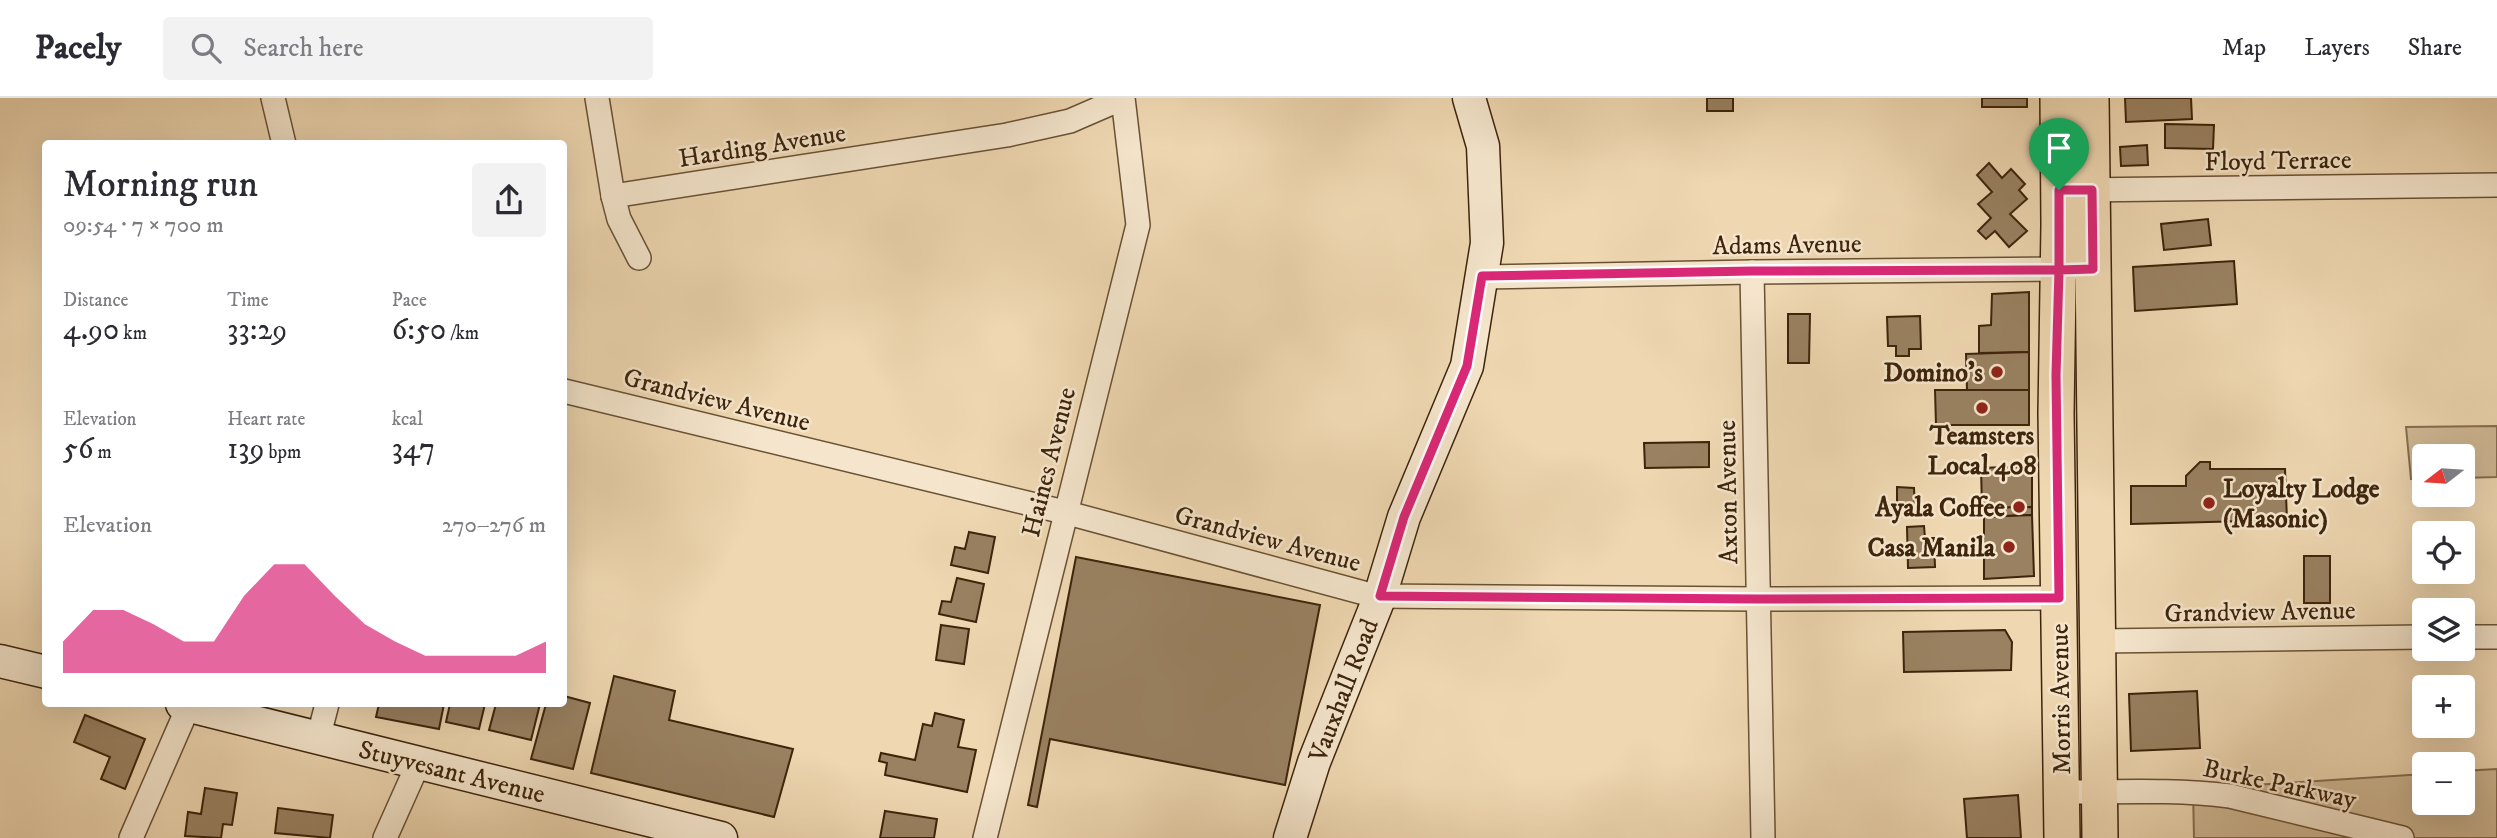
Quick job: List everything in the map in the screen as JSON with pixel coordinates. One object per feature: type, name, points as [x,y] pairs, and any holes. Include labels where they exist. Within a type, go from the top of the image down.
[{"type":"main road","name":"Morris Avenue","points":[[2058,98],[2093,269],[2100,838]]},
{"type":"main road","name":"Morris Avenue","points":[[2062,838],[2056,375],[2059,270],[2091,98]]},
{"type":"street","points":[[273,98],[283,140]]},
{"type":"street","points":[[597,98],[619,219],[639,258]]},
{"type":"street","name":"Harding Avenue","points":[[613,196],[1007,135],[1070,121],[1123,98]]},
{"type":"street","name":"Haines Avenue","points":[[985,838],[1064,512],[1138,225],[1123,98]]},
{"type":"street","name":"Vauxhall Road","points":[[1290,838],[1314,762],[1380,596],[1404,517],[1467,366],[1488,243],[1483,145],[1469,98]]},
{"type":"street","name":"Floyd Terrace","points":[[2076,190],[2497,185]]},
{"type":"street","name":"Adams Avenue","points":[[1482,276],[2093,269]]},
{"type":"street","name":"Axton Avenue","points":[[1752,271],[1763,838]]},
{"type":"street","name":"Grandview Avenue","points":[[567,392],[1064,512],[1380,596],[2059,598]]},
{"type":"street","name":"Grandview Avenue","points":[[2098,640],[2412,637]]},
{"type":"street","points":[[2475,637],[2497,637]]},
{"type":"street","points":[[0,662],[42,671]]},
{"type":"street","points":[[131,838],[185,707]]},
{"type":"street","name":"Stuyvesant Avenue","points":[[198,707],[419,762],[645,829],[721,838]]},
{"type":"street","points":[[318,738],[326,707]]},
{"type":"street","points":[[385,838],[419,762]]},
{"type":"street","name":"Burke Parkway","points":[[2061,792],[2178,791],[2230,796],[2402,838]]},
{"type":"shaded area","points":[[2497,426],[2497,477],[2475,478],[2475,444],[2412,444],[2411,479],[2406,427]]},
{"type":"shaded area","points":[[2497,769],[2497,838],[2194,838],[2193,789],[2412,775],[2412,815],[2475,815],[2475,770]]},
{"type":"building","points":[[1707,98],[1733,98],[1733,111],[1707,111]]},
{"type":"building","points":[[1982,98],[2027,98],[2027,107],[1982,107]]},
{"type":"building","points":[[2125,98],[2191,98],[2192,119],[2126,122]]},
{"type":"building","points":[[2165,124],[2214,125],[2213,149],[2165,148]]},
{"type":"building","points":[[2147,145],[2148,165],[2121,166],[2120,147]]},
{"type":"building","points":[[1989,163],[2002,178],[2011,169],[2025,184],[2019,190],[2027,199],[2010,214],[2027,231],[2009,247],[1995,231],[1986,239],[1978,231],[1991,218],[1978,204],[1992,192],[1977,175]]},
{"type":"building","points":[[2208,219],[2211,245],[2164,250],[2161,224]]},
{"type":"building","points":[[2234,261],[2237,304],[2135,311],[2133,267]]},
{"type":"building","points":[[2029,292],[2029,352],[1979,353],[1979,326],[1991,325],[1992,294]]},
{"type":"building","points":[[1788,314],[1810,314],[1809,363],[1788,363]]},
{"type":"building","points":[[1920,316],[1921,349],[1909,349],[1909,356],[1896,356],[1896,346],[1888,346],[1887,317]]},
{"type":"building","name":"Domino's","points":[[2029,352],[2029,390],[1967,390],[1966,354]]},
{"type":"building","name":"Teamsters Local 408","points":[[1935,390],[2029,390],[2029,425],[1936,425]]},
{"type":"building","points":[[1709,442],[1709,467],[1645,468],[1644,443]]},
{"type":"building","name":"Loyalty Lodge (Masonic)","points":[[2200,462],[2210,462],[2210,469],[2285,469],[2287,520],[2131,524],[2131,486],[2186,486],[2186,476]]},
{"type":"building","points":[[2032,466],[2032,507],[1982,508],[1981,468]]},
{"type":"building","points":[[1897,487],[1914,488],[1915,509],[1897,509]]},
{"type":"building","name":"Ayala Coffee","points":[[1973,498],[1982,498],[1982,508],[2032,507],[2032,515],[1973,517]]},
{"type":"building","name":"Casa Manila","points":[[2032,515],[2034,576],[1984,579],[1984,517]]},
{"type":"building","points":[[1924,526],[1925,538],[1934,538],[1935,567],[1908,568],[1907,527]]},
{"type":"building","points":[[969,532],[995,537],[988,573],[951,565],[955,547],[965,549]]},
{"type":"building","points":[[2304,556],[2330,556],[2330,603],[2304,603]]},
{"type":"building","points":[[1076,557],[1320,605],[1285,785],[1050,739],[1037,807],[1028,805]]},
{"type":"building","points":[[957,578],[984,584],[976,622],[939,614],[942,601],[951,602]]},
{"type":"building","points":[[941,625],[969,629],[964,664],[936,660]]},
{"type":"building","points":[[2005,630],[2012,642],[2011,670],[1904,672],[1903,632]]},
{"type":"building","points":[[614,676],[675,691],[669,720],[793,749],[774,817],[591,773]]},
{"type":"building","points":[[2197,691],[2200,748],[2131,751],[2129,694]]},
{"type":"building","points":[[567,697],[590,703],[573,769],[531,759],[545,707],[567,707]]},
{"type":"building","points":[[378,707],[443,707],[439,729],[376,717]]},
{"type":"building","points":[[449,707],[484,707],[479,729],[446,722]]},
{"type":"building","points":[[495,707],[539,707],[531,740],[489,730]]},
{"type":"building","points":[[935,713],[964,720],[958,747],[976,750],[967,792],[885,775],[887,763],[879,761],[881,753],[915,760],[923,724],[932,726]]},
{"type":"building","points":[[85,715],[145,739],[125,789],[101,779],[110,757],[74,742]]},
{"type":"building","points":[[205,788],[237,793],[232,825],[223,824],[221,838],[185,836],[188,812],[201,814]]},
{"type":"building","points":[[2018,795],[2021,838],[1967,838],[1964,799]]},
{"type":"building","points":[[278,808],[333,815],[330,838],[275,833]]},
{"type":"building","points":[[885,811],[937,819],[934,838],[880,838]]},
{"type":"place","name":"Domino's","points":[[1997,372]]},
{"type":"place","name":"Teamsters Local 408","points":[[1982,408]]},
{"type":"place","name":"Loyalty Lodge (Masonic)","points":[[2209,503]]},
{"type":"place","name":"Ayala Coffee","points":[[2019,507]]},
{"type":"place","name":"Casa Manila","points":[[2009,547]]},
{"type":"route","points":[[2059,190],[2059,270],[1752,271],[1482,276],[1467,366],[1404,517],[1380,596],[2059,598],[2056,375],[2059,270],[2093,269],[2092,190],[2059,190]]}]
